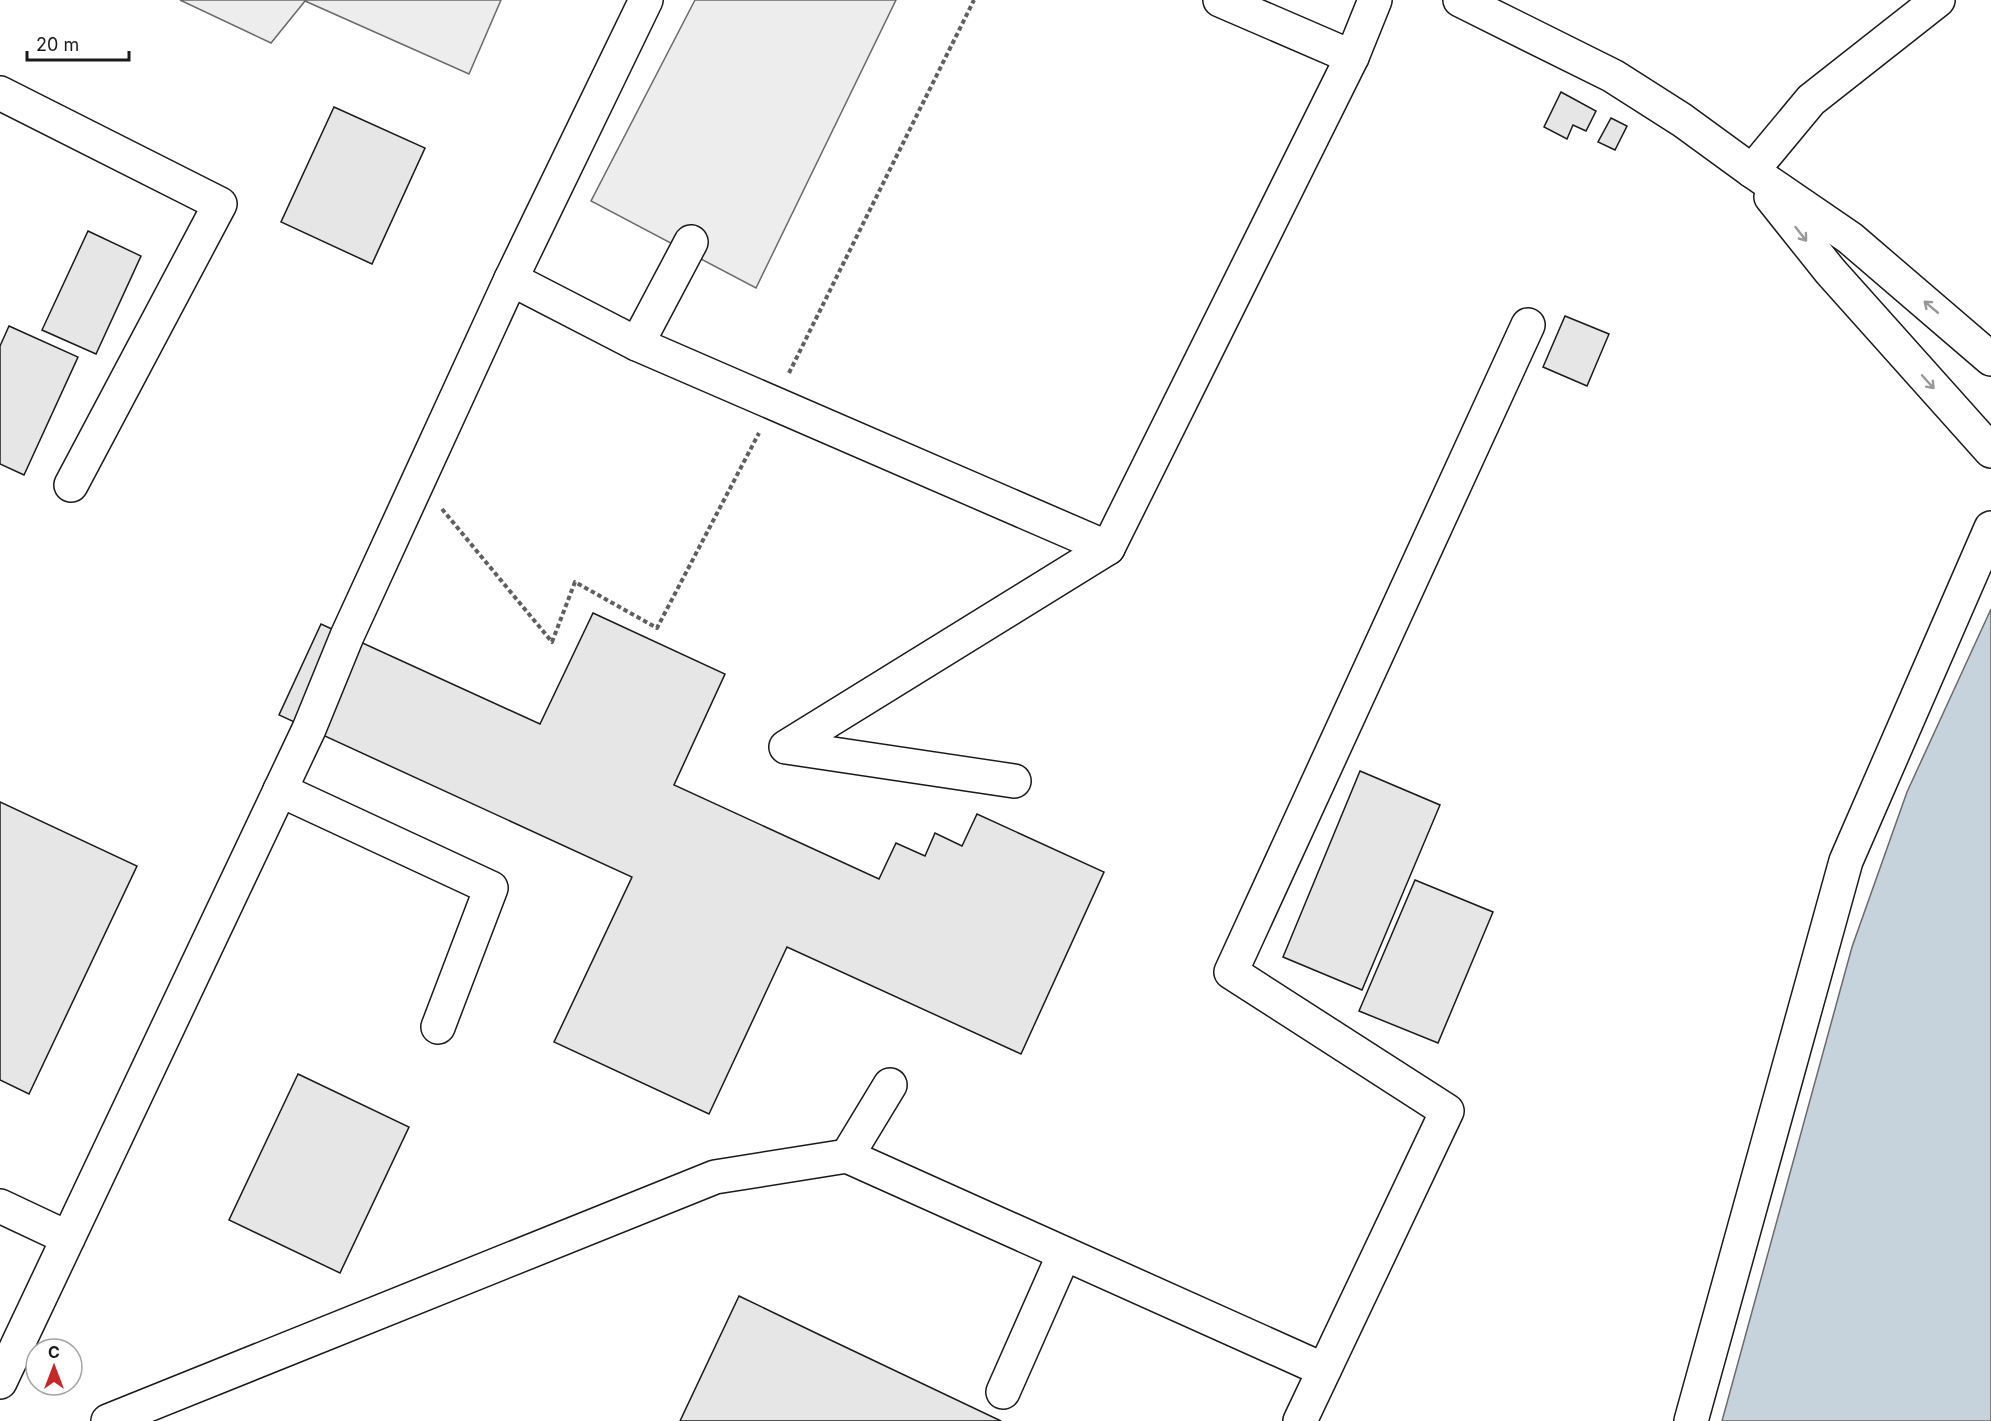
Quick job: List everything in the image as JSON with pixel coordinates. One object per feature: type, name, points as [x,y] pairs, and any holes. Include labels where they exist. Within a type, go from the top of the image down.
[{"type":"street","points":[[0,1382],[280,790],[511,279],[646,0]]},
{"type":"street","points":[[1220,0],[1352,57]]},
{"type":"street","points":[[1014,781],[786,747],[1108,548],[1352,57],[1375,0]]},
{"type":"street","points":[[1460,0],[1613,76],[1683,120],[1752,171],[1850,238],[1991,359]]},
{"type":"street","points":[[1752,171],[1811,100],[1938,0]]},
{"type":"street","points":[[0,93],[220,204],[71,485]]},
{"type":"street","points":[[1752,171],[1830,272],[1991,451]]},
{"type":"street","points":[[637,344],[691,242]]},
{"type":"street","points":[[511,279],[637,344],[1108,548]]},
{"type":"street","points":[[1300,1421],[1447,1111],[1231,972],[1528,325]]},
{"type":"street","points":[[1691,1421],[1846,861],[1991,528]]},
{"type":"street","points":[[280,790],[491,888],[438,1027]]},
{"type":"street","points":[[847,1156],[890,1085]]},
{"type":"street","points":[[108,1421],[715,1177],[847,1156],[1324,1371]]},
{"type":"street","points":[[0,1206],[68,1238]]},
{"type":"street","points":[[1003,1392],[1064,1254]]},
{"type":"path","points":[[419,480],[552,642],[575,582],[657,628],[774,404],[974,0]]},
{"type":"shaded area","points":[[180,0],[501,0],[469,74],[305,1],[271,43]]},
{"type":"shaded area","points":[[695,0],[896,0],[756,288],[591,201]]},
{"type":"shaded area","points":[[1991,609],[1991,1421],[1722,1421],[1852,947],[1907,792]]},
{"type":"building","points":[[1561,92],[1596,111],[1586,131],[1573,125],[1567,139],[1544,127]]},
{"type":"building","points":[[334,107],[425,148],[372,264],[281,222]]},
{"type":"building","points":[[1611,118],[1627,126],[1615,150],[1598,142]]},
{"type":"building","points":[[88,231],[141,256],[96,354],[42,330]]},
{"type":"building","points":[[1565,316],[1609,334],[1587,386],[1543,367]]},
{"type":"building","points":[[9,326],[78,357],[24,475],[0,464],[0,346]]},
{"type":"building","points":[[593,613],[725,674],[674,785],[879,879],[896,843],[925,856],[935,833],[962,846],[977,814],[1104,872],[1021,1054],[787,947],[709,1114],[554,1042],[632,877],[279,715],[321,624],[540,724]]},
{"type":"building","points":[[1360,771],[1440,805],[1362,990],[1283,957]]},
{"type":"building","points":[[0,802],[137,866],[29,1094],[0,1080]]},
{"type":"building","points":[[1415,880],[1493,912],[1438,1043],[1359,1011]]},
{"type":"building","points":[[298,1074],[409,1127],[340,1273],[229,1220]]},
{"type":"building","points":[[739,1296],[820,1335],[1001,1421],[680,1421]]}]
